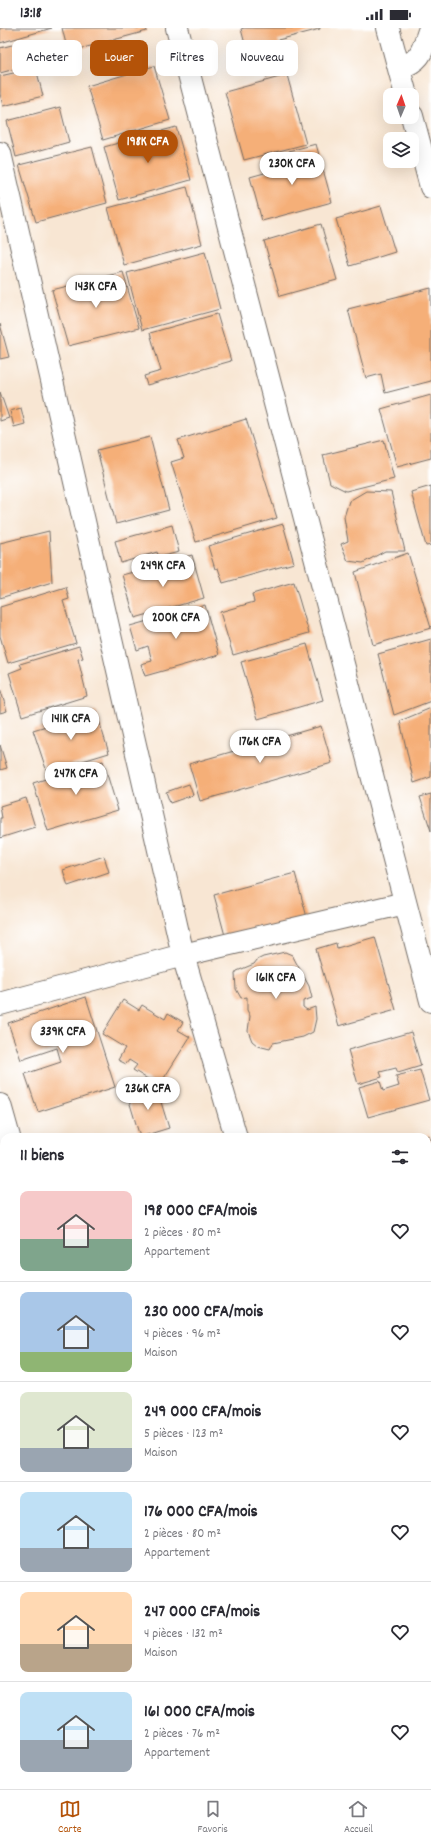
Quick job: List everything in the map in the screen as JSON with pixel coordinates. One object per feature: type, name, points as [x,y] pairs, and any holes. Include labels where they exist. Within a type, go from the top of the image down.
[{"type":"street","points":[[178,28],[404,903],[431,1001]]},
{"type":"street","points":[[388,28],[404,88]]},
{"type":"street","points":[[399,68],[413,64],[421,54],[430,28]]},
{"type":"street","points":[[414,124],[431,187]]},
{"type":"street","points":[[0,153],[183,955],[235,1133]]},
{"type":"street","points":[[0,1004],[183,955],[404,903]]},
{"type":"street","points":[[0,1105],[8,1133]]},
{"type":"building","points":[[0,28],[52,28],[0,43]]},
{"type":"building","points":[[62,28],[146,28],[147,31],[113,40],[90,40],[90,46],[82,48],[82,40],[65,40]]},
{"type":"building","points":[[320,28],[278,40],[244,40],[241,29]]},
{"type":"building","points":[[12,45],[12,70],[0,73],[0,48]]},
{"type":"building","points":[[154,66],[170,120],[103,140],[87,86],[120,76],[148,76],[148,68]]},
{"type":"building","points":[[12,73],[12,76],[38,76],[43,96],[3,106],[0,94],[0,76]]},
{"type":"building","points":[[287,76],[306,144],[244,160],[225,92]]},
{"type":"building","points":[[60,107],[69,142],[16,157],[7,121]]},
{"type":"building","points":[[176,127],[191,180],[119,200],[104,147]]},
{"type":"building","points":[[316,144],[332,202],[262,221],[250,177],[293,165],[289,151]]},
{"type":"building","points":[[92,147],[107,203],[36,222],[19,165]]},
{"type":"building","points":[[187,187],[202,244],[124,265],[108,208]]},
{"type":"building","points":[[381,206],[395,252],[350,266],[336,219]]},
{"type":"building","points":[[321,224],[337,280],[280,296],[264,241]]},
{"type":"building","points":[[205,252],[220,309],[142,330],[127,273]]},
{"type":"building","points":[[123,272],[139,328],[68,346],[52,290]]},
{"type":"building","points":[[431,288],[431,381],[385,393],[381,374],[366,378],[348,309]]},
{"type":"building","points":[[217,314],[231,361],[147,385],[144,376],[161,371],[150,333]]},
{"type":"building","points":[[0,324],[9,357],[0,359]]},
{"type":"building","points":[[0,392],[9,418],[0,421]]},
{"type":"building","points":[[431,395],[431,458],[397,467],[381,409]]},
{"type":"building","points":[[21,408],[25,424],[14,427],[10,411]]},
{"type":"building","points":[[246,419],[277,518],[196,542],[171,462],[184,458],[178,440]]},
{"type":"building","points":[[150,437],[169,510],[116,524],[97,450]]},
{"type":"building","points":[[384,440],[394,479],[346,491],[330,483],[323,455]]},
{"type":"building","points":[[431,486],[431,545],[426,546],[411,492]]},
{"type":"building","points":[[366,491],[391,492],[405,551],[385,551],[363,563],[348,561],[341,544],[348,541],[344,517],[349,501]]},
{"type":"building","points":[[283,524],[294,563],[223,583],[218,568],[215,569],[208,546]]},
{"type":"building","points":[[172,525],[179,552],[159,557],[157,552],[121,563],[115,541]]},
{"type":"building","points":[[49,531],[52,582],[0,598],[0,543]]},
{"type":"building","points":[[408,553],[431,628],[373,645],[355,572]]},
{"type":"building","points":[[192,555],[204,598],[135,618],[122,575],[152,567],[155,574],[180,567],[178,559]]},
{"type":"building","points":[[294,582],[309,633],[233,655],[220,612],[254,602],[252,594]]},
{"type":"building","points":[[66,587],[69,599],[63,601],[76,643],[8,663],[0,636],[0,607]]},
{"type":"building","points":[[205,605],[219,655],[145,676],[141,664],[152,661],[148,646],[137,650],[130,626]]},
{"type":"building","points":[[431,639],[431,701],[394,715],[378,654]]},
{"type":"building","points":[[307,644],[323,700],[258,719],[241,662]]},
{"type":"building","points":[[79,646],[83,658],[78,659],[87,696],[22,716],[9,673],[22,668],[20,664]]},
{"type":"building","points":[[0,688],[7,711],[0,713]]},
{"type":"building","points":[[431,708],[431,777],[414,783],[400,721]]},
{"type":"building","points":[[96,711],[109,753],[47,772],[33,730]]},
{"type":"building","points":[[321,726],[332,763],[200,801],[189,764]]},
{"type":"building","points":[[0,745],[7,768],[0,770]]},
{"type":"building","points":[[103,761],[118,810],[48,831],[33,783]]},
{"type":"building","points":[[189,784],[193,795],[170,803],[166,792]]},
{"type":"building","points":[[431,794],[431,831],[420,797]]},
{"type":"building","points":[[26,798],[35,827],[0,838],[0,818],[2,818],[0,806]]},
{"type":"building","points":[[104,856],[109,872],[68,886],[63,870]]},
{"type":"building","points":[[295,873],[308,921],[227,943],[214,895]]},
{"type":"building","points":[[375,937],[396,1010],[339,1026],[316,949],[336,943],[337,948]]},
{"type":"building","points":[[285,952],[292,955],[309,986],[312,998],[303,1001],[303,1007],[307,1010],[315,1007],[316,1019],[313,1032],[303,1037],[273,1043],[270,1049],[258,1046],[252,1041],[248,1031],[250,1016],[247,1010],[247,997],[241,998],[236,989],[235,974],[237,971],[254,964],[257,960],[263,957]]},
{"type":"building","points":[[86,997],[115,1087],[38,1112],[25,1074],[61,1062],[57,1048],[21,1060],[8,1023]]},
{"type":"building","points":[[123,1000],[139,1010],[142,1005],[165,1019],[168,1013],[183,1022],[178,1030],[190,1037],[159,1086],[133,1070],[137,1065],[129,1060],[126,1064],[118,1060],[125,1048],[102,1034]]},
{"type":"building","points":[[411,1032],[421,1066],[398,1073],[396,1068],[380,1072],[382,1077],[358,1084],[348,1050]]},
{"type":"building","points":[[420,1070],[429,1100],[368,1117],[359,1087],[380,1081],[383,1091],[399,1086],[396,1076]]},
{"type":"building","points":[[156,1086],[169,1128],[153,1133],[139,1133],[127,1094]]}]
